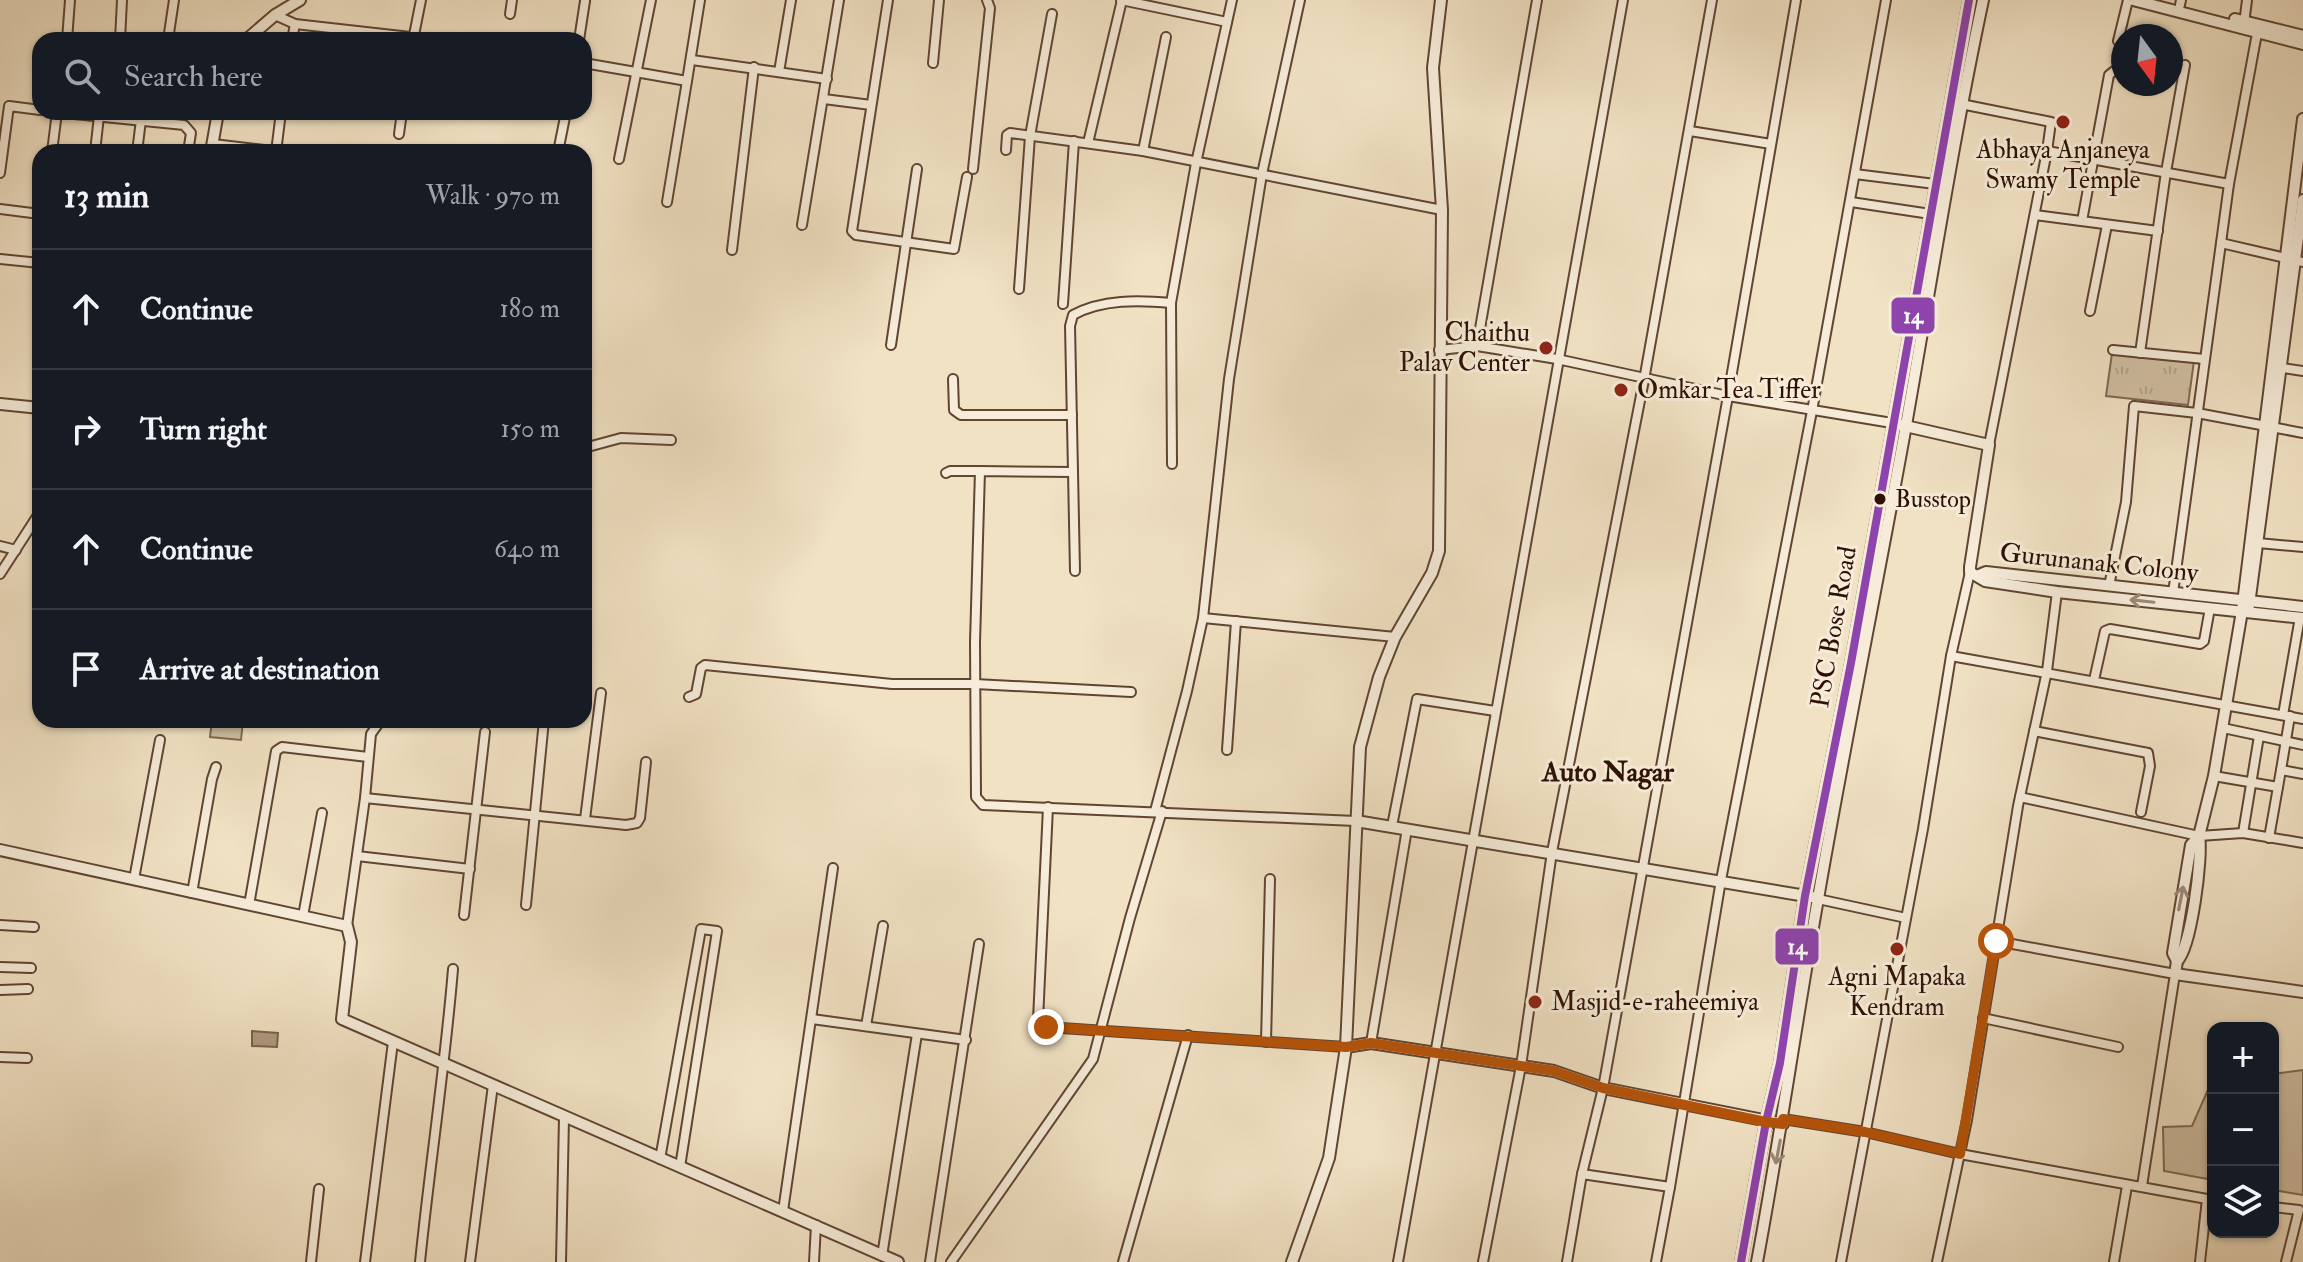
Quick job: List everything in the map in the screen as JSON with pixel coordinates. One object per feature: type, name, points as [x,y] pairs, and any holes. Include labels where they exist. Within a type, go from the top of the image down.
[{"type":"street","points":[[68,32],[70,0]]},
{"type":"street","points":[[120,32],[122,0]]},
{"type":"street","points":[[169,32],[174,0]]},
{"type":"street","points":[[255,32],[300,0]]},
{"type":"street","points":[[414,32],[421,0]]},
{"type":"street","points":[[510,14],[512,0]]},
{"type":"street","points":[[619,159],[651,0]]},
{"type":"street","points":[[667,202],[700,0]]},
{"type":"street","points":[[779,72],[791,0]]},
{"type":"street","points":[[802,225],[839,0]]},
{"type":"street","points":[[888,0],[852,231],[856,235],[954,249],[970,173],[990,8],[987,0]]},
{"type":"street","points":[[933,63],[939,0]]},
{"type":"street","points":[[1088,143],[1122,0],[1227,22]]},
{"type":"street","points":[[1172,464],[1171,303],[1196,163],[1232,0]]},
{"type":"street","points":[[951,1262],[1093,1059],[1102,1029],[1203,618],[1229,379],[1262,174],[1300,0]]},
{"type":"street","points":[[1292,1262],[1329,1158],[1346,1047],[1360,747],[1366,716],[1395,637],[1432,573],[1439,551],[1442,210],[1433,68],[1441,0]]},
{"type":"street","points":[[1477,346],[1537,0]]},
{"type":"street","points":[[1398,1262],[1623,0]]},
{"type":"street","points":[[1483,1262],[1521,1066],[1552,852],[1644,380],[1712,0]]},
{"type":"street","points":[[1567,1262],[1582,1174],[1603,1088],[1796,0]]},
{"type":"street","points":[[1656,1262],[1721,880],[1812,411],[1886,0]]},
{"type":"street","name":"PSC Bose Road","points":[[1741,1262],[1780,1063],[1805,896],[1851,663],[1969,0]]},
{"type":"street","name":"PSC Bose Road","points":[[1757,1262],[1818,899],[1961,104],[1983,0]]},
{"type":"street","points":[[2123,24],[2130,0],[2303,36]]},
{"type":"street","points":[[2159,0],[2181,3],[2244,25]]},
{"type":"street","points":[[2244,25],[2247,0]]},
{"type":"street","points":[[580,32],[585,1]]},
{"type":"street","points":[[1019,289],[1030,136],[1052,14]]},
{"type":"street","points":[[275,15],[295,24],[362,32]]},
{"type":"street","points":[[294,32],[295,24]]},
{"type":"street","points":[[2258,28],[2303,44]]},
{"type":"street","points":[[2173,593],[2229,184],[2258,28]]},
{"type":"street","points":[[1143,151],[1166,37]]},
{"type":"street","points":[[692,60],[827,79]]},
{"type":"street","points":[[592,64],[687,81]]},
{"type":"street","points":[[2183,74],[2185,65]]},
{"type":"street","points":[[732,250],[754,67]]},
{"type":"street","points":[[2082,221],[2111,73]]},
{"type":"street","points":[[2140,353],[2179,96]]},
{"type":"street","points":[[824,99],[871,105]]},
{"type":"street","points":[[1841,1262],[1906,918],[1951,656],[1974,574],[1989,445],[2051,122],[1961,104]]},
{"type":"street","points":[[0,173],[9,106],[32,109]]},
{"type":"street","points":[[2246,607],[2268,428],[2294,260],[2303,119]]},
{"type":"street","points":[[53,144],[55,120]]},
{"type":"street","points":[[96,144],[99,120]]},
{"type":"street","points":[[138,144],[141,120],[188,127],[191,133],[189,144]]},
{"type":"street","points":[[213,144],[217,120]]},
{"type":"street","points":[[279,144],[280,120]]},
{"type":"street","points":[[399,134],[401,120]]},
{"type":"street","points":[[560,144],[564,120]]},
{"type":"street","points":[[1690,131],[1771,144]]},
{"type":"street","points":[[1006,150],[1008,134],[1074,141],[1143,151],[1442,210]]},
{"type":"street","points":[[1063,304],[1074,141]]},
{"type":"street","points":[[2047,151],[2229,184]]},
{"type":"street","points":[[891,345],[917,169]]},
{"type":"street","points":[[1855,174],[1935,184]]},
{"type":"street","points":[[1851,202],[1941,216]]},
{"type":"street","points":[[0,209],[32,213]]},
{"type":"street","points":[[2035,215],[2158,231]]},
{"type":"street","points":[[2090,311],[2107,225]]},
{"type":"street","points":[[2221,243],[2294,260]]},
{"type":"street","points":[[0,259],[32,263]]},
{"type":"street","points":[[1075,571],[1070,326],[1073,315],[1084,309],[1138,300],[1171,303]]},
{"type":"street","points":[[1439,350],[1477,346],[1557,359],[1644,380],[1892,423],[1989,445]]},
{"type":"street","points":[[2113,350],[2204,359]]},
{"type":"street","points":[[2277,367],[2303,371]]},
{"type":"street","points":[[953,379],[954,410],[961,415],[1072,415]]},
{"type":"street","points":[[0,404],[32,407]]},
{"type":"street","points":[[2109,586],[2126,502],[2134,406],[2197,413],[2303,433]]},
{"type":"street","points":[[2142,1186],[2177,961],[2173,953],[2177,919],[2191,845],[2199,836],[2214,776],[2258,543],[2268,428]]},
{"type":"street","points":[[592,446],[621,438],[671,440]]},
{"type":"street","points":[[946,473],[959,470],[1073,472]]},
{"type":"street","points":[[980,471],[975,684],[977,799],[983,805],[1356,821],[1721,880],[1906,918]]},
{"type":"street","points":[[0,574],[32,525]]},
{"type":"street","points":[[2258,543],[2303,547]]},
{"type":"street","points":[[0,546],[16,550]]},
{"type":"street","name":"Gurunanak Colony","points":[[1974,574],[1986,572],[2173,593],[2302,614]]},
{"type":"street","name":"Gurunanak Colony","points":[[1974,574],[1985,581],[2057,592],[2210,608],[2246,607]]},
{"type":"street","points":[[1937,1262],[1960,1154],[2020,797],[2047,671],[2057,592]]},
{"type":"street","points":[[2094,680],[2105,631],[2110,629],[2200,644],[2204,641],[2210,608]]},
{"type":"street","points":[[2269,838],[2286,742],[2302,614]]},
{"type":"street","points":[[1203,618],[1395,637]]},
{"type":"street","points":[[1227,750],[1236,621]]},
{"type":"street","points":[[1951,656],[2303,719]]},
{"type":"street","points":[[689,697],[696,694],[701,668],[705,665],[892,684],[975,684],[1131,692]]},
{"type":"street","points":[[585,819],[601,693]]},
{"type":"street","points":[[1392,826],[1417,699],[1495,711]]},
{"type":"street","points":[[375,728],[371,734],[347,926],[351,942],[342,1019],[898,1262]]},
{"type":"street","points":[[526,905],[543,728]]},
{"type":"street","points":[[2223,728],[2303,745]]},
{"type":"street","points":[[2034,731],[2148,753],[2150,766],[2141,812]]},
{"type":"street","points":[[464,915],[485,732]]},
{"type":"street","points":[[2243,833],[2259,736]]},
{"type":"street","points":[[134,879],[160,740]]},
{"type":"street","points":[[249,905],[276,751],[282,747],[368,757]]},
{"type":"street","points":[[365,798],[626,825],[637,823],[640,818],[646,762]]},
{"type":"street","points":[[192,893],[216,767]]},
{"type":"street","points":[[2281,770],[2303,774]]},
{"type":"street","points":[[2214,776],[2278,787]]},
{"type":"street","points":[[2020,797],[2199,836],[2243,833],[2303,843]]},
{"type":"street","points":[[1048,807],[1038,1020],[1046,1027],[1346,1047],[1371,1043],[1554,1071],[1603,1088],[1766,1122],[1783,1121],[1865,1132],[1960,1154],[2207,1199]]},
{"type":"street","points":[[303,916],[322,813]]},
{"type":"street","points":[[1371,1043],[1407,829]]},
{"type":"street","points":[[0,850],[347,926]]},
{"type":"street","points":[[357,856],[470,869]]},
{"type":"street","points":[[783,1211],[833,868]]},
{"type":"street","points":[[1266,1042],[1270,879]]},
{"type":"street","points":[[0,925],[34,927]]},
{"type":"street","points":[[866,1026],[883,926]]},
{"type":"street","points":[[660,1159],[701,929],[717,931],[680,1167]]},
{"type":"street","points":[[1996,941],[2175,974],[2303,992]]},
{"type":"street","points":[[930,1262],[979,944]]},
{"type":"street","points":[[0,967],[31,968]]},
{"type":"street","points":[[420,1262],[427,1186],[445,1062],[453,969]]},
{"type":"street","points":[[0,990],[28,989]]},
{"type":"street","points":[[1983,1018],[2118,1047]]},
{"type":"street","points":[[812,1019],[966,1040]]},
{"type":"street","points":[[882,1256],[917,1034]]},
{"type":"street","points":[[1123,1262],[1188,1035]]},
{"type":"street","points":[[365,1262],[393,1042]]},
{"type":"street","points":[[0,1057],[27,1058]]},
{"type":"street","points":[[470,1262],[493,1085]]},
{"type":"street","points":[[561,1262],[564,1118]]},
{"type":"street","points":[[1582,1174],[1670,1187]]},
{"type":"street","points":[[2114,1262],[2127,1186]]},
{"type":"street","points":[[311,1262],[319,1189]]},
{"type":"street","points":[[2279,1208],[2301,1210],[2286,1262]]},
{"type":"street","points":[[2200,1262],[2207,1219]]},
{"type":"street","points":[[814,1262],[816,1225]]},
{"type":"street","points":[[867,1262],[868,1250]]},
{"type":"green space","points":[[2112,353],[2194,361],[2188,405],[2106,396]]},
{"type":"green space","points":[[211,728],[242,728],[241,740],[210,737]]},
{"type":"green space","points":[[2303,1070],[2303,1195],[2279,1191],[2279,1073]]},
{"type":"green space","points":[[2207,1092],[2207,1179],[2164,1171],[2163,1127],[2192,1126]]},
{"type":"shaded area","points":[[252,1031],[278,1033],[277,1047],[252,1046]]},
{"type":"transit line","name":"14","points":[[1741,1262],[1780,1063],[1805,896],[1851,663],[1969,0]]},
{"type":"place","name":"Abhaya Anjaneya Swamy Temple","points":[[2063,122]]},
{"type":"place","name":"Chaithu Palav Center","points":[[1546,348]]},
{"type":"place","name":"Omkar Tea Tiffer","points":[[1621,390]]},
{"type":"place","name":"Busstop","points":[[1880,499]]},
{"type":"place","name":"Agni Mapaka Kendram","points":[[1897,949]]},
{"type":"place","name":"Masjid-e-raheemiya","points":[[1535,1002]]},
{"type":"district","name":"Auto Nagar","points":[[1608,772]]},
{"type":"route","points":[[1046,1027],[1346,1047],[1371,1043],[1554,1071],[1603,1088],[1766,1122],[1783,1124],[1783,1119],[1865,1132],[1960,1154],[1996,941]]}]
